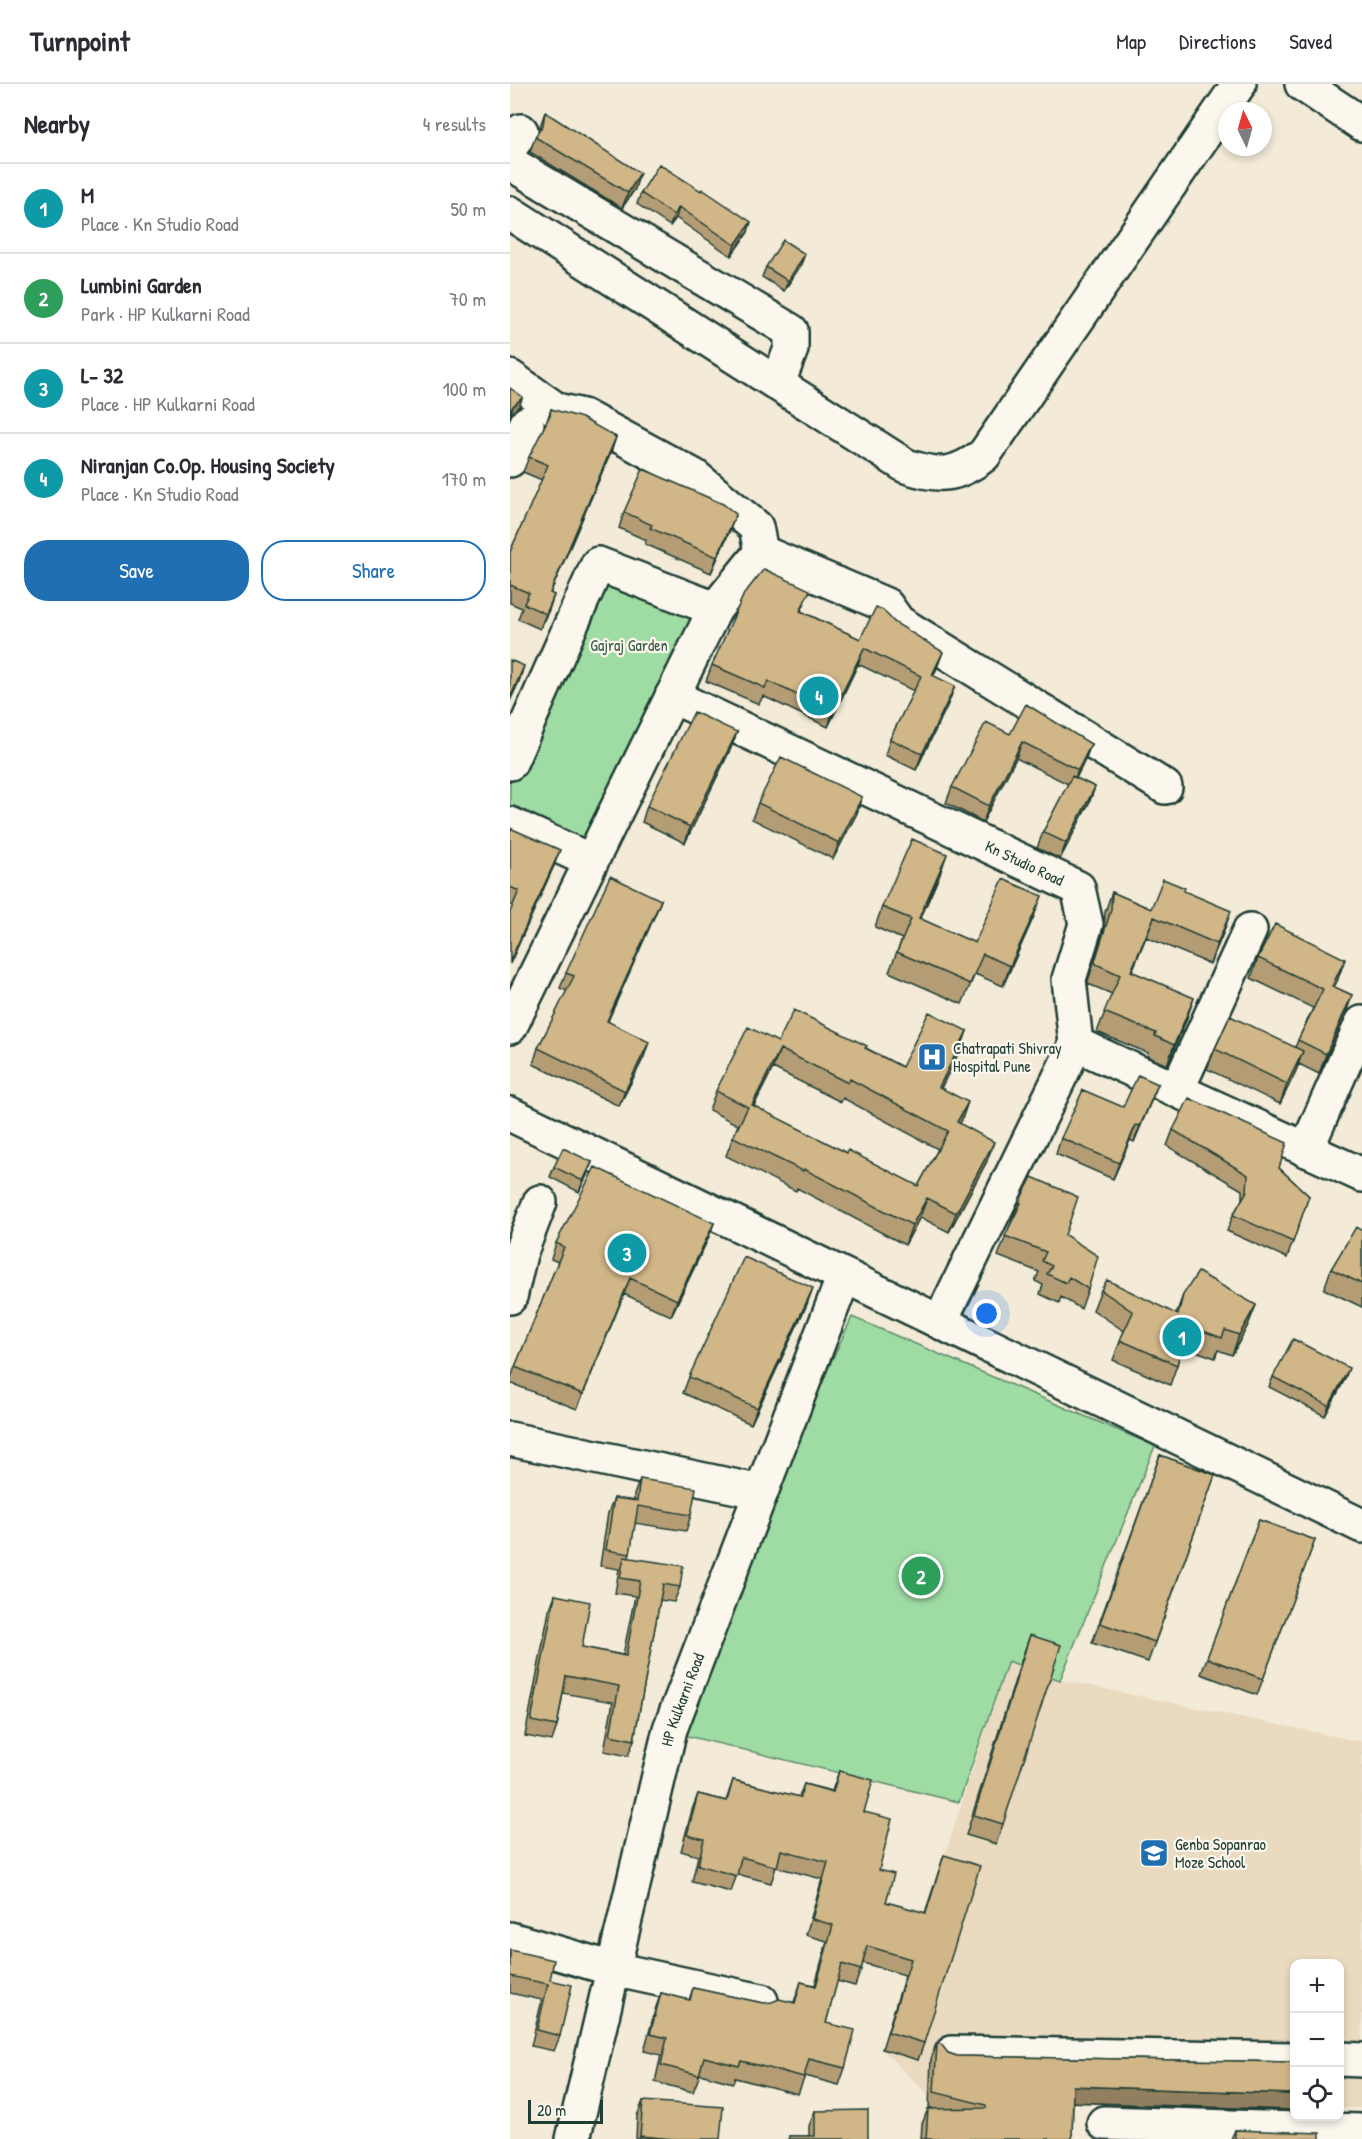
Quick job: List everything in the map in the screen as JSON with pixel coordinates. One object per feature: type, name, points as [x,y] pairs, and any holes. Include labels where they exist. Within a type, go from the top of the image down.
[{"type":"street","points":[[510,213],[906,466],[928,474],[950,474],[968,467],[984,456],[1239,84]]},
{"type":"street","points":[[1302,84],[1362,124]]},
{"type":"street","points":[[510,163],[791,331],[791,349],[778,383]]},
{"type":"street","points":[[510,377],[557,410],[583,416],[694,476],[756,527],[761,552]]},
{"type":"street","points":[[510,460],[526,423]]},
{"type":"street","points":[[510,1027],[715,609],[761,552]]},
{"type":"street","points":[[761,552],[886,605],[898,622],[1165,787]]},
{"type":"street","points":[[510,763],[598,564],[715,609]]},
{"type":"street","name":"Kn Studio Road","points":[[672,696],[1078,888],[1086,924],[1069,979],[1077,1044]]},
{"type":"street","points":[[510,824],[591,861]]},
{"type":"street","points":[[1178,1090],[1250,930]]},
{"type":"street","points":[[1306,1149],[1362,1023]]},
{"type":"street","points":[[940,1322],[1077,1044],[1362,1176]]},
{"type":"street","points":[[510,1114],[1362,1526]]},
{"type":"street","points":[[510,1297],[520,1254],[540,1202]]},
{"type":"street","name":"HP Kulkarni Road","points":[[573,2139],[670,1730],[844,1276]]},
{"type":"street","points":[[510,1438],[761,1492]]},
{"type":"street","points":[[510,1939],[613,1969],[761,2001]]},
{"type":"street","points":[[952,2053],[1290,2059]]},
{"type":"street","points":[[1344,2060],[1362,2060]]},
{"type":"street","points":[[1104,2123],[1362,2131]]},
{"type":"shaded area","name":"Genba Sopanrao Moze School","points":[[1008,1661],[1061,1680],[1362,1742],[1362,2108],[1344,2108],[1344,1959],[1290,1959],[1290,2106],[929,2096],[882,2049]]},
{"type":"green space","name":"Gajraj Garden","points":[[598,564],[715,609],[591,861],[510,824],[510,763]]},
{"type":"green space","points":[[852,1317],[1155,1446],[1060,1680],[1008,1661],[959,1802],[679,1734],[771,1492]]},
{"type":"building","points":[[545,112],[640,173],[628,193],[535,137],[543,125]]},
{"type":"building","points":[[659,164],[751,222],[735,245],[679,207],[674,215],[641,193]]},
{"type":"building","points":[[783,240],[805,254],[788,281],[766,267]]},
{"type":"building","points":[[510,388],[523,397],[513,406],[510,413]]},
{"type":"building","points":[[551,409],[582,418],[616,437],[550,593],[554,595],[546,614],[524,604],[529,593],[510,585],[510,552],[548,465],[529,457]]},
{"type":"building","points":[[643,469],[723,504],[736,514],[717,557],[650,528],[652,525],[624,512]]},
{"type":"building","points":[[764,569],[810,590],[800,611],[860,639],[876,607],[883,610],[894,622],[943,652],[932,675],[955,686],[922,754],[890,739],[921,676],[864,648],[833,712],[768,681],[765,688],[712,665],[744,594]]},
{"type":"building","points":[[510,660],[524,666],[510,698]]},
{"type":"building","points":[[1026,704],[1091,744],[1078,770],[1022,742],[989,806],[952,787],[986,722],[1010,734]]},
{"type":"building","points":[[694,712],[737,732],[690,827],[647,806]]},
{"type":"building","points":[[781,757],[862,797],[839,843],[758,803]]},
{"type":"building","points":[[1072,776],[1095,787],[1066,843],[1043,832]]},
{"type":"building","points":[[510,828],[560,850],[510,961],[510,912],[519,891],[510,887]]},
{"type":"building","points":[[912,839],[947,854],[919,918],[975,943],[1003,879],[1042,896],[1010,966],[983,954],[970,984],[897,952],[911,919],[882,907]]},
{"type":"building","points":[[610,876],[661,900],[607,1021],[649,1042],[625,1091],[538,1048],[574,976],[566,973]]},
{"type":"building","points":[[1163,879],[1185,888],[1184,891],[1231,911],[1217,944],[1154,917],[1131,971],[1194,998],[1174,1045],[1155,1036],[1156,1033],[1104,1012],[1120,975],[1096,964],[1095,961],[1111,910],[1112,892],[1151,909]]},
{"type":"building","points":[[1275,924],[1345,959],[1332,986],[1352,995],[1326,1054],[1298,1040],[1323,989],[1258,958]]},
{"type":"building","points":[[794,1010],[867,1046],[865,1048],[902,1067],[929,1012],[967,1031],[939,1087],[968,1102],[957,1122],[994,1142],[956,1213],[927,1198],[912,1225],[804,1169],[803,1171],[733,1137],[748,1107],[716,1091],[748,1027],[778,1042]],"holes":[[[780,1049],[848,1083],[850,1079],[948,1131],[918,1186],[752,1105]]]},
{"type":"building","points":[[1230,1016],[1303,1051],[1287,1084],[1215,1049]]},
{"type":"building","points":[[1138,1075],[1158,1084],[1140,1126],[1136,1125],[1119,1163],[1061,1138],[1083,1090],[1123,1107]]},
{"type":"building","points":[[1189,1098],[1287,1143],[1279,1168],[1309,1196],[1293,1242],[1233,1215],[1247,1191],[1248,1175],[1173,1130]]},
{"type":"building","points":[[563,1148],[592,1162],[583,1181],[554,1167]]},
{"type":"building","points":[[595,1167],[714,1223],[677,1300],[630,1278],[583,1394],[515,1367],[564,1247],[556,1243]]},
{"type":"building","points":[[1032,1177],[1078,1197],[1065,1235],[1098,1256],[1088,1289],[1069,1277],[1066,1283],[1047,1274],[1052,1266],[1042,1261],[1046,1252],[1005,1236]]},
{"type":"building","points":[[1356,1227],[1362,1231],[1362,1284],[1331,1269]]},
{"type":"building","points":[[744,1257],[813,1288],[757,1408],[689,1377]]},
{"type":"building","points":[[1198,1272],[1256,1305],[1239,1335],[1225,1330],[1222,1338],[1187,1325],[1177,1365],[1120,1340],[1133,1312],[1101,1290],[1107,1280],[1178,1315],[1183,1295]]},
{"type":"building","points":[[1293,1339],[1349,1368],[1329,1406],[1273,1377]]},
{"type":"building","points":[[1160,1455],[1215,1475],[1155,1642],[1100,1623]]},
{"type":"building","points":[[640,1479],[696,1488],[691,1515],[638,1506],[630,1554],[606,1550],[614,1498],[637,1501]]},
{"type":"building","points":[[1259,1520],[1315,1540],[1263,1679],[1207,1658]]},
{"type":"building","points":[[624,1557],[683,1566],[680,1587],[663,1584],[634,1740],[610,1735],[619,1686],[566,1676],[557,1726],[531,1721],[555,1595],[590,1602],[582,1647],[626,1656],[640,1581],[620,1578]]},
{"type":"building","points":[[1030,1635],[1061,1645],[1003,1824],[974,1815]]},
{"type":"building","points":[[839,1771],[873,1780],[864,1812],[892,1819],[879,1870],[894,1874],[886,1902],[926,1913],[944,1855],[980,1866],[924,2043],[888,2032],[911,1959],[867,1946],[861,1970],[842,1964],[826,2023],[855,2030],[845,2068],[809,2059],[804,2077],[741,2061],[739,2066],[704,2057],[699,2075],[661,2065],[667,2038],[650,2034],[661,1993],[690,2000],[693,1988],[763,2003],[779,1999],[795,2003],[801,1982],[816,1986],[833,1925],[812,1919],[828,1862],[781,1850],[777,1867],[741,1857],[737,1876],[698,1865],[704,1839],[687,1835],[698,1794],[727,1801],[733,1780],[800,1797],[804,1784],[833,1792]]},
{"type":"building","points":[[510,1950],[554,1960],[550,1980],[572,1985],[560,2036],[537,2030],[548,1984],[510,1976]]},
{"type":"building","points":[[937,2044],[941,2044],[948,2053],[957,2056],[1290,2062],[1290,2094],[1073,2086],[1072,2139],[926,2139],[928,2109],[986,2108],[986,2105],[934,2092]]},
{"type":"building","points":[[643,2101],[723,2107],[720,2139],[640,2136]]},
{"type":"building","points":[[868,2110],[868,2139],[790,2139],[789,2136],[815,2136],[815,2111]]},
{"type":"building","points":[[1235,2130],[1320,2133],[1320,2139],[1235,2139]]},
{"type":"place","name":"Niranjan Co.Op. Housing Society","points":[[819,696]]},
{"type":"place","name":"Chatrapati Shivray Hospital Pune","points":[[932,1057]]},
{"type":"place","name":"L- 32","points":[[627,1253]]},
{"type":"place","name":"M","points":[[1182,1337]]},
{"type":"place","name":"Lumbini Garden","points":[[921,1576]]},
{"type":"place","name":"Genba Sopanrao Moze School","points":[[1154,1853]]}]
